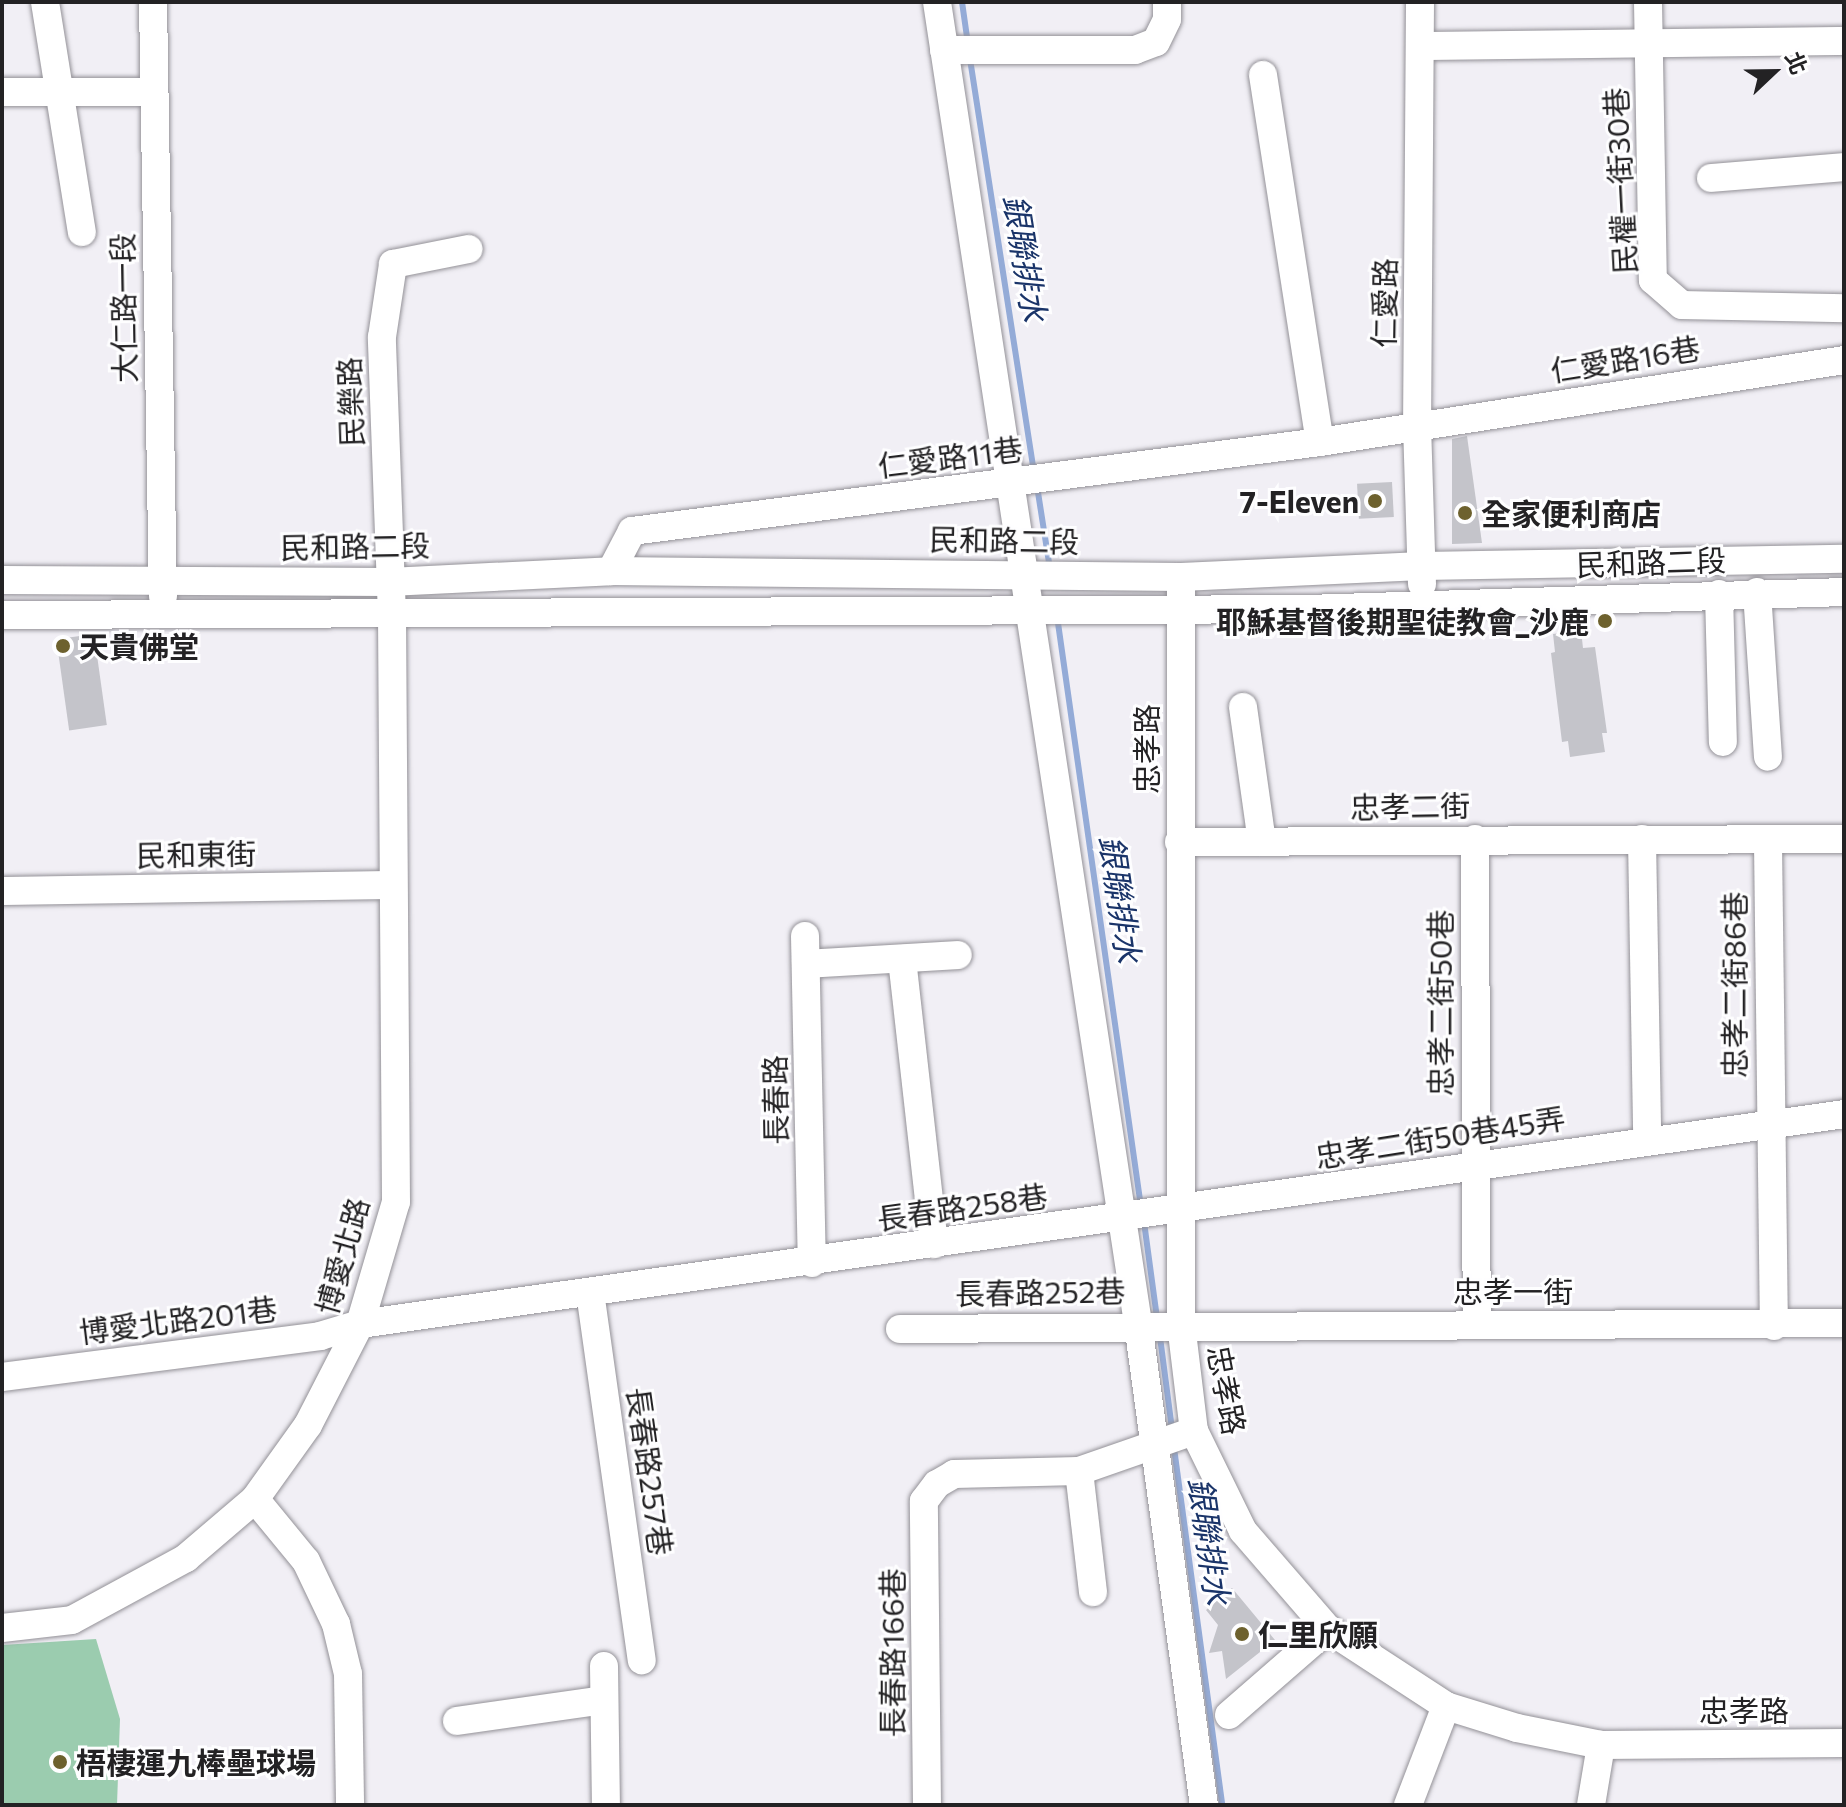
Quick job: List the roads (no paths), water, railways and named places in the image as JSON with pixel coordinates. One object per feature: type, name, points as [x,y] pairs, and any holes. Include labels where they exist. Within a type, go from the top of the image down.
[{"type":"street","points":[[45,2],[82,232]]},
{"type":"street","name":"大仁路一段","points":[[153,2],[151,92],[164,613]]},
{"type":"street","points":[[937,2],[960,51],[1025,573],[1138,1324],[1204,1805]]},
{"type":"street","points":[[960,51],[1135,50],[1156,42],[1167,19],[1167,2]]},
{"type":"street","name":"仁愛路","points":[[1420,2],[1417,425],[1422,605]]},
{"type":"street","name":"民權一街30巷","points":[[1648,2],[1653,280],[1682,305],[1844,308]]},
{"type":"street","points":[[1421,46],[1649,43],[1843,49]]},
{"type":"street","points":[[1263,75],[1320,442]]},
{"type":"street","points":[[2,92],[151,92]]},
{"type":"street","points":[[1711,178],[1844,167]]},
{"type":"street","name":"民樂路","points":[[392,616],[382,337],[393,264],[469,249]]},
{"type":"street","name":"仁愛路16巷","points":[[1417,425],[1844,360]]},
{"type":"street","name":"仁愛路11巷","points":[[611,571],[632,531],[1013,484],[1320,442],[1417,425]]},
{"type":"street","name":"民和路二段","points":[[2,580],[389,582],[611,571],[1181,577],[1422,566],[1844,559]]},
{"type":"street","points":[[786,609],[788,572]]},
{"type":"street","name":"忠孝路","points":[[1181,577],[1181,1324],[1194,1431],[1243,1531],[1328,1629],[1446,1706],[1517,1728],[1601,1745],[1844,1743]]},
{"type":"street","points":[[1757,592],[1768,757]]},
{"type":"street","name":"民和路二段","points":[[2,615],[164,613],[392,616],[786,609],[1181,609],[1844,592]]},
{"type":"street","points":[[1719,594],[1723,742]]},
{"type":"street","name":"博愛北路","points":[[2,1628],[72,1620],[186,1558],[255,1499],[308,1425],[360,1324],[396,1202],[390,885],[392,616]]},
{"type":"street","points":[[1243,707],[1262,842]]},
{"type":"street","name":"忠孝二街","points":[[1179,842],[1475,839],[1768,842],[1844,839]]},
{"type":"street","name":"忠孝二街50巷","points":[[1475,839],[1477,1325]]},
{"type":"street","points":[[1642,839],[1647,1140]]},
{"type":"street","name":"忠孝二街86巷","points":[[1768,842],[1769,1127],[1774,1326]]},
{"type":"street","name":"民和東街","points":[[2,891],[390,885]]},
{"type":"street","name":"長春路","points":[[812,1263],[806,950],[902,959]]},
{"type":"street","points":[[934,1244],[902,959],[958,955]]},
{"type":"street","name":"忠孝二街50巷45弄","points":[[1122,1219],[1647,1140],[1769,1127],[1844,1114]]},
{"type":"street","name":"長春路258巷","points":[[812,1263],[1122,1219]]},
{"type":"street","points":[[360,1324],[812,1263]]},
{"type":"street","name":"長春路257巷","points":[[590,1292],[642,1660]]},
{"type":"street","name":"忠孝一街","points":[[1181,1324],[1774,1326],[1844,1323]]},
{"type":"street","name":"博愛北路201巷","points":[[2,1377],[320,1336],[360,1324]]},
{"type":"street","name":"長春路252巷","points":[[900,1329],[1181,1324]]},
{"type":"street","points":[[1093,1592],[1079,1471],[1194,1431]]},
{"type":"street","name":"長春路166巷","points":[[927,1805],[924,1501],[943,1478],[954,1474],[1079,1471]]},
{"type":"street","points":[[255,1499],[306,1561],[336,1624],[348,1674],[350,1805]]},
{"type":"street","points":[[1229,1715],[1328,1629]]},
{"type":"street","points":[[604,1666],[606,1805]]},
{"type":"street","points":[[457,1721],[604,1700]]},
{"type":"street","points":[[1408,1805],[1446,1706]]},
{"type":"street","points":[[1591,1805],[1601,1745]]},
{"type":"waterway","name":"銀聯排水","points":[[962,2],[968,44]]},
{"type":"waterway","name":"銀聯排水","points":[[970,59],[1034,471]]},
{"type":"waterway","name":"銀聯排水","points":[[1037,486],[1050,569]]},
{"type":"waterway","name":"銀聯排水","points":[[1057,616],[1141,1207]]},
{"type":"waterway","name":"銀聯排水","points":[[1144,1222],[1157,1318]]},
{"type":"waterway","name":"銀聯排水","points":[[1160,1337],[1172,1429]]},
{"type":"waterway","name":"銀聯排水","points":[[1174,1448],[1222,1805]]},
{"type":"place","name":"7-Eleven","points":[[1375,501]]},
{"type":"place","name":"全家便利商店","points":[[1465,513]]},
{"type":"place","name":"耶穌基督後期聖徒教會_沙鹿","points":[[1605,621]]},
{"type":"place","name":"天貴佛堂","points":[[63,646]]},
{"type":"place","name":"仁里欣願","points":[[1242,1634]]},
{"type":"place","name":"梧棲運九棒壘球場","points":[[60,1762]]}]
